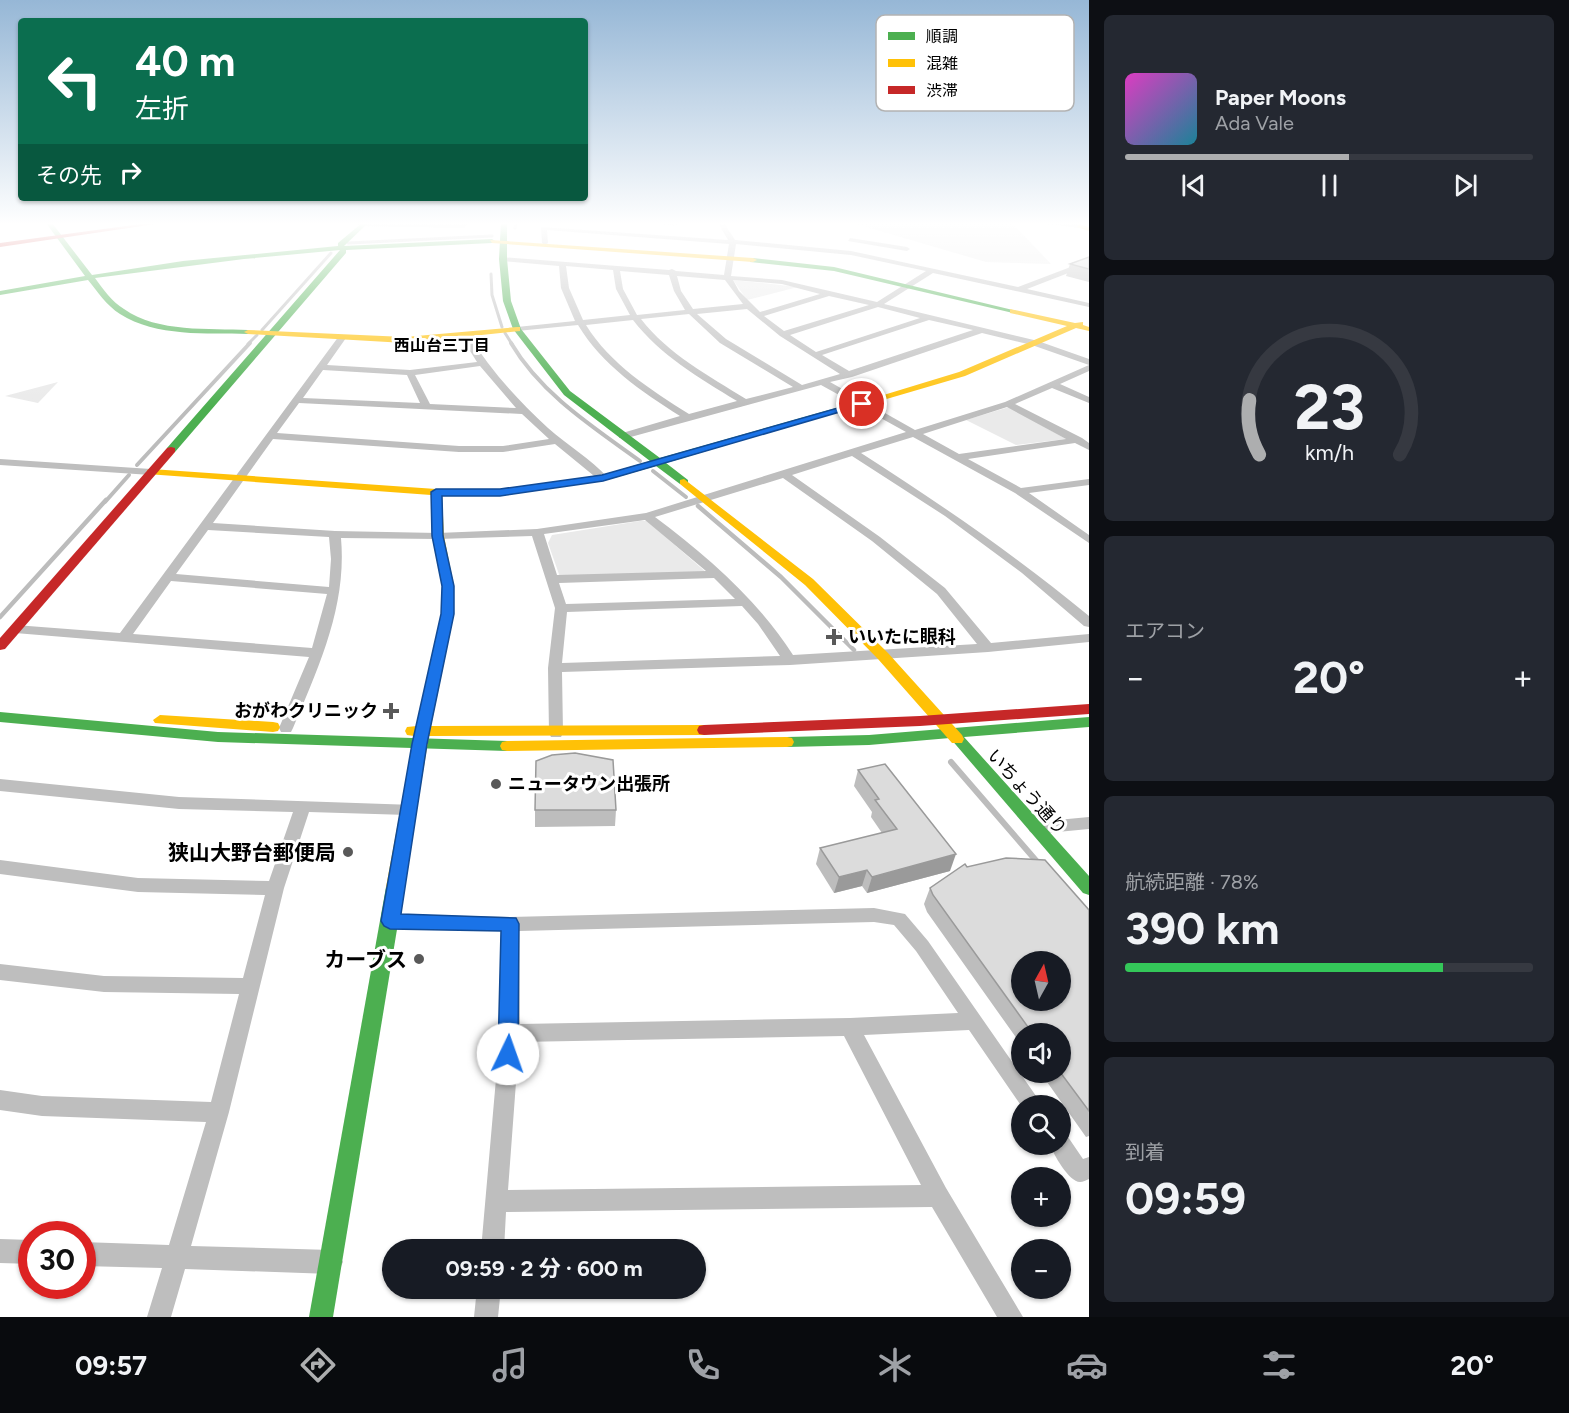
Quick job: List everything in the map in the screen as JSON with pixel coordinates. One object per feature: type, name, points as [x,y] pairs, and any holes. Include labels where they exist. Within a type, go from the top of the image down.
[{"type":"street","points":[[0,293],[46,284]]},
{"type":"street","points":[[99,284],[120,311],[147,322],[187,329],[342,338],[405,340],[750,306]]},
{"type":"street","points":[[0,646],[316,284]]},
{"type":"street","name":"いちょう通り","points":[[505,284],[507,301],[517,329],[567,393],[704,497],[809,582],[883,656],[950,735],[1089,888]]},
{"type":"street","points":[[564,284],[570,307],[593,341],[621,369],[668,405],[688,417]]},
{"type":"street","points":[[619,284],[635,317],[654,339],[690,368],[745,402]]},
{"type":"street","points":[[674,284],[691,312],[737,351],[801,388]]},
{"type":"street","points":[[732,284],[739,296],[783,334],[849,375]]},
{"type":"street","points":[[793,284],[1035,343],[1089,362]]},
{"type":"street","points":[[905,284],[1085,325]]},
{"type":"street","points":[[994,284],[1089,305]]},
{"type":"street","points":[[1018,290],[1032,284]]},
{"type":"street","points":[[783,334],[878,305],[912,286]]},
{"type":"street","points":[[759,315],[829,293]]},
{"type":"street","points":[[815,355],[930,317]]},
{"type":"street","points":[[0,462],[436,492],[500,493],[603,478],[862,404],[962,374],[1085,325]]},
{"type":"street","points":[[623,436],[824,383],[983,330]]},
{"type":"street","points":[[464,335],[479,364],[523,411],[603,478]]},
{"type":"street","points":[[124,637],[342,338]]},
{"type":"street","points":[[321,367],[410,373],[479,364]]},
{"type":"street","points":[[205,526],[335,534],[438,536],[537,532],[647,516],[1008,404],[1089,368]]},
{"type":"street","points":[[410,373],[427,408]]},
{"type":"street","points":[[824,383],[1019,491],[1086,535]]},
{"type":"street","points":[[1053,385],[1089,400]]},
{"type":"street","points":[[297,400],[523,411]]},
{"type":"street","points":[[1008,404],[1089,447]]},
{"type":"street","points":[[271,436],[459,449],[504,449],[557,441]]},
{"type":"street","points":[[957,457],[1078,440]]},
{"type":"street","points":[[853,452],[949,514],[1026,570],[1089,623]]},
{"type":"street","points":[[784,474],[876,538],[941,591],[988,648]]},
{"type":"street","points":[[1019,491],[1089,482]]},
{"type":"street","points":[[321,1317],[408,809],[448,614],[448,586],[438,536],[436,492]]},
{"type":"street","points":[[647,516],[744,602],[778,639],[790,662]]},
{"type":"street","points":[[537,532],[554,579],[561,608],[555,668],[556,733]]},
{"type":"street","points":[[286,728],[316,653],[334,591],[337,549],[335,534]]},
{"type":"street","points":[[554,579],[715,574]]},
{"type":"street","points":[[167,577],[334,591]]},
{"type":"street","points":[[561,608],[744,602]]},
{"type":"street","points":[[15,629],[316,653]]},
{"type":"street","points":[[555,668],[790,662],[988,648],[1089,638]]},
{"type":"street","points":[[0,707],[555,747],[950,735],[1089,722]]},
{"type":"street","points":[[0,717],[218,737],[421,738],[791,728],[938,721],[1089,709]]},
{"type":"street","points":[[0,785],[179,803],[408,809]]},
{"type":"street","points":[[159,1317],[219,1112],[275,888],[303,807]]},
{"type":"street","points":[[1036,828],[1089,823]]},
{"type":"street","points":[[0,867],[138,885],[275,888]]},
{"type":"street","points":[[390,921],[510,924],[874,915],[899,919],[922,946],[1025,1095]]},
{"type":"street","points":[[493,1239],[510,1032],[510,924]]},
{"type":"street","points":[[0,972],[104,984],[249,986]]},
{"type":"street","points":[[510,1032],[850,1027],[974,1021]]},
{"type":"street","points":[[850,1027],[938,1196],[1011,1317]]},
{"type":"street","points":[[0,1100],[42,1106],[219,1112]]},
{"type":"street","points":[[1068,1155],[1079,1171],[1089,1168]]},
{"type":"street","points":[[496,1202],[938,1196]]},
{"type":"street","points":[[0,1251],[18,1252]]},
{"type":"street","points":[[96,1254],[331,1262]]},
{"type":"street","points":[[486,1317],[488,1299]]},
{"type":"shaded area","points":[[736,284],[798,287],[747,300]]},
{"type":"shaded area","points":[[58,382],[38,403],[5,396]]},
{"type":"shaded area","points":[[1009,407],[1066,439],[1016,445],[966,420]]},
{"type":"shaded area","points":[[647,521],[707,573],[560,577],[548,543],[552,535]]},
{"type":"building","points":[[575,753],[613,760],[616,810],[535,810],[536,761],[552,755]]},
{"type":"building","points":[[885,764],[956,854],[872,877],[867,870],[839,877],[820,848],[897,829],[875,800],[879,799],[858,770]]},
{"type":"building","points":[[1006,858],[1045,860],[1089,910],[1089,1111],[1068,1083],[1071,1083],[1071,1023],[1025,1023],[1016,1011],[1071,1011],[1071,951],[1011,951],[1011,1003],[930,888],[965,864],[967,867]]},
{"type":"waterway","points":[[262,330],[303,284]]},
{"type":"waterway","points":[[491,284],[492,295],[502,327]]},
{"type":"waterway","points":[[505,333],[512,344]]},
{"type":"waterway","points":[[248,344],[257,335]]},
{"type":"waterway","points":[[137,465],[250,343]]},
{"type":"waterway","points":[[511,343],[523,361],[553,394],[586,422],[640,461]]},
{"type":"waterway","points":[[653,471],[686,497]]},
{"type":"waterway","points":[[105,502],[129,475]]},
{"type":"waterway","points":[[0,617],[106,500]]},
{"type":"waterway","points":[[698,506],[781,577],[854,650]]},
{"type":"waterway","points":[[951,762],[1039,864]]},
{"type":"traffic: fast","points":[[0,293],[47,284]]},
{"type":"traffic: fast","points":[[96,284],[122,312],[152,324],[184,329],[248,332]]},
{"type":"traffic: fast","points":[[171,450],[316,284]]},
{"type":"traffic: fast","points":[[505,284],[507,301],[517,329],[567,393],[684,482]]},
{"type":"traffic: fast","points":[[900,284],[1013,311]]},
{"type":"traffic: fast","points":[[535,488],[603,478],[846,408]]},
{"type":"traffic: fast","points":[[0,717],[218,737],[507,746]]},
{"type":"traffic: fast","points":[[787,742],[869,740],[1089,722]]},
{"type":"traffic: fast","points":[[957,739],[1089,888]]},
{"type":"traffic: fast","points":[[321,1317],[395,887]]},
{"type":"traffic: slow","points":[[1013,311],[1089,329]]},
{"type":"traffic: slow","points":[[846,408],[962,374],[1080,324]]},
{"type":"traffic: slow","points":[[248,332],[405,340],[517,329]]},
{"type":"traffic: slow","points":[[151,472],[436,492],[500,493],[535,488]]},
{"type":"traffic: slow","points":[[684,482],[809,582],[883,656],[957,739]]},
{"type":"traffic: slow","points":[[395,887],[420,744],[448,614],[448,586],[438,536],[436,492]]},
{"type":"traffic: slow","points":[[160,720],[273,727]]},
{"type":"traffic: slow","points":[[412,731],[704,730]]},
{"type":"traffic: slow","points":[[507,746],[787,742]]},
{"type":"traffic: jam","points":[[0,646],[171,450]]},
{"type":"traffic: jam","points":[[704,730],[920,721],[1089,709]]},
{"type":"place","name":"いいたに眼科","points":[[834,637]]},
{"type":"place","name":"おがわクリニック","points":[[391,711]]},
{"type":"place","name":"ニュータウン出張所","points":[[496,784]]},
{"type":"place","name":"狭山大野台郵便局","points":[[348,852]]},
{"type":"place","name":"カーブス","points":[[419,959]]},
{"type":"district","name":"西山台三丁目","points":[[442,345]]},
{"type":"route","points":[[508,1054],[510,924],[390,921],[420,744],[448,614],[448,586],[438,536],[436,492],[500,493],[554,487],[603,478],[862,404]]}]
